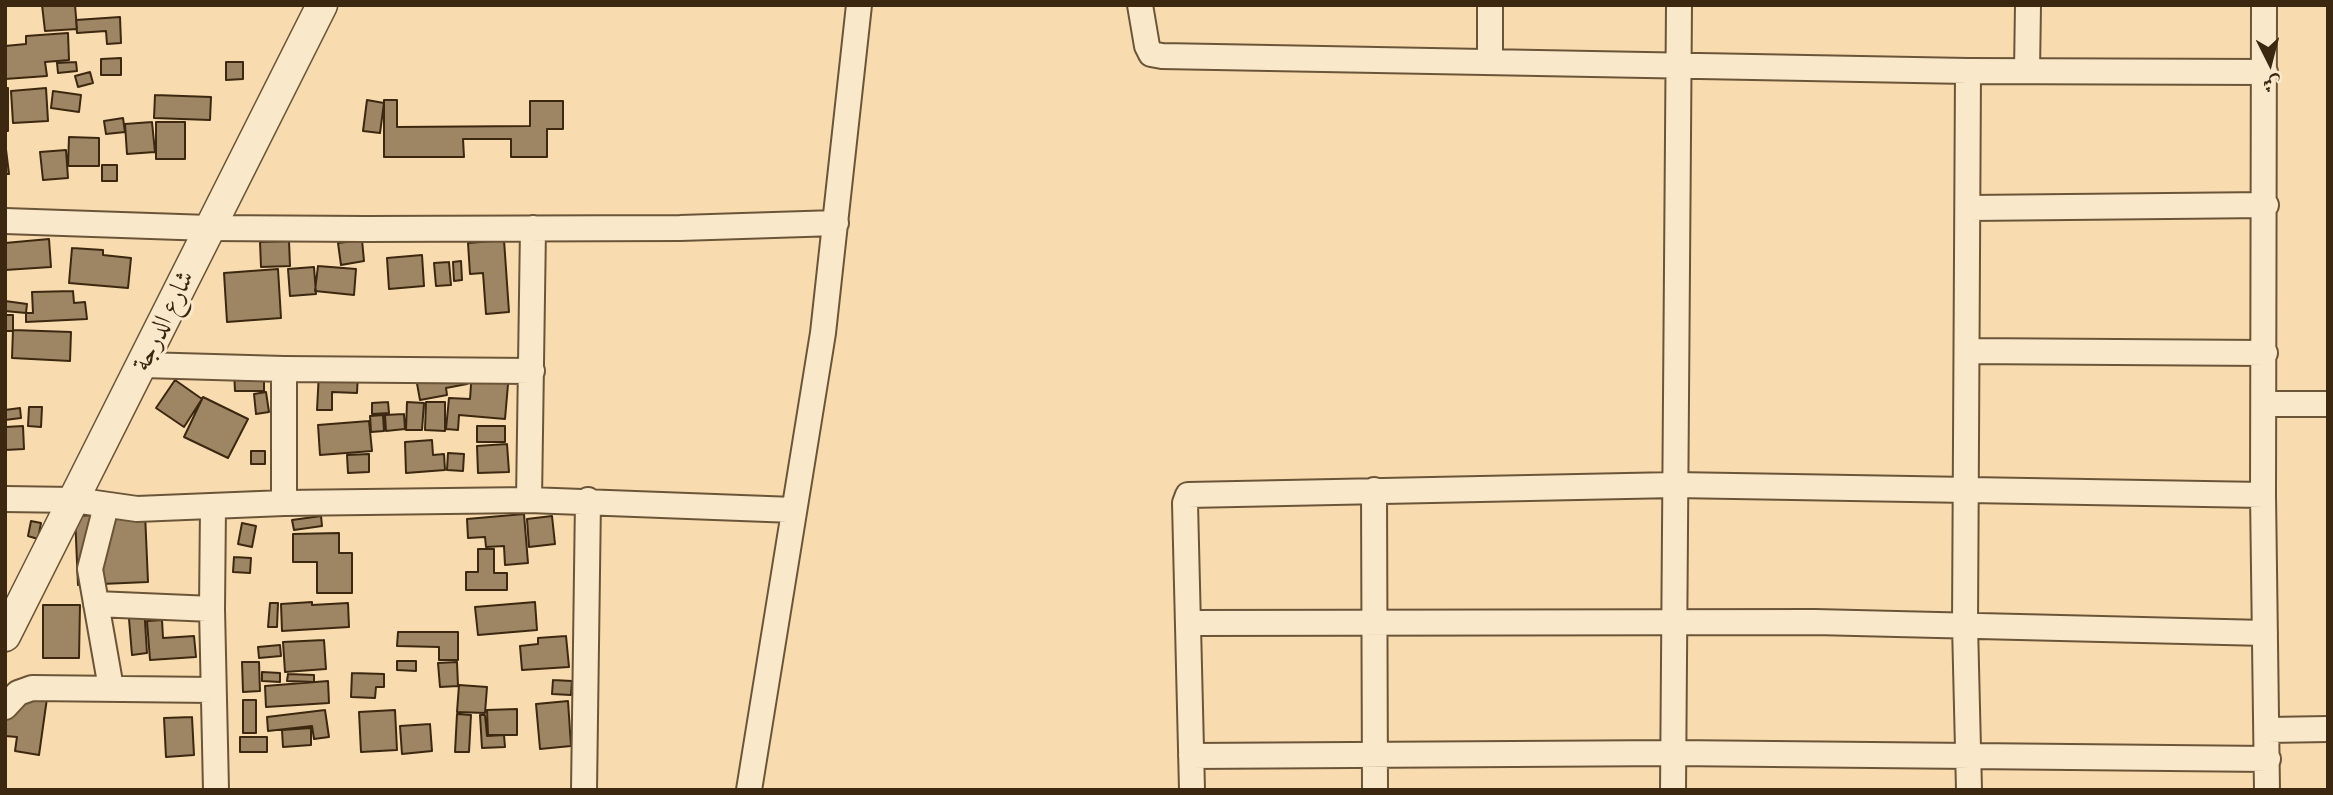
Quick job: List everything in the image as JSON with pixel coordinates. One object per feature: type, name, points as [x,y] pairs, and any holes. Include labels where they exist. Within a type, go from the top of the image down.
[{"type":"street","name":"شارع الدرجة","points":[[5,636],[144,365],[209,228],[322,5]]},
{"type":"street","points":[[749,790],[823,333],[859,5]]},
{"type":"street","points":[[1140,5],[1151,54],[1162,56],[1490,60],[1968,71],[2265,72]]},
{"type":"street","points":[[1490,5],[1490,60]]},
{"type":"street","points":[[1673,790],[1679,5]]},
{"type":"street","points":[[2027,71],[2028,5]]},
{"type":"street","points":[[2264,5],[2266,205],[2263,495],[2267,790]]},
{"type":"street","points":[[1968,71],[1970,208],[1965,625],[1969,790]]},
{"type":"street","points":[[1970,208],[2266,205]]},
{"type":"street","points":[[5,221],[209,228],[533,229],[836,223]]},
{"type":"street","points":[[529,499],[533,229]]},
{"type":"street","points":[[1967,351],[2265,353]]},
{"type":"street","points":[[144,365],[532,371]]},
{"type":"street","points":[[284,369],[284,502]]},
{"type":"street","points":[[2265,404],[2328,404]]},
{"type":"street","points":[[1192,790],[1185,503],[1188,495],[1675,485],[2263,495]]},
{"type":"street","points":[[1374,490],[1375,790]]},
{"type":"street","points":[[5,499],[74,500],[106,506],[213,506],[284,502],[529,499],[794,510]]},
{"type":"street","points":[[584,790],[588,500]]},
{"type":"street","points":[[106,506],[91,556],[96,604],[111,688]]},
{"type":"street","points":[[213,506],[216,790]]},
{"type":"street","points":[[96,604],[212,609]]},
{"type":"street","points":[[1188,622],[1674,621],[2264,633]]},
{"type":"street","points":[[5,707],[18,694],[32,688],[213,690]]},
{"type":"street","points":[[2268,730],[2328,729]]},
{"type":"street","points":[[1191,756],[1674,753],[2268,759]]},
{"type":"building","points":[[42,5],[75,5],[77,29],[45,31]]},
{"type":"building","points":[[120,17],[121,43],[107,44],[106,31],[77,33],[76,20]]},
{"type":"building","points":[[68,33],[69,60],[45,62],[47,76],[5,79],[5,46],[26,44],[26,36]]},
{"type":"building","points":[[121,58],[121,75],[101,75],[101,59]]},
{"type":"building","points":[[76,62],[77,71],[58,73],[57,63]]},
{"type":"building","points":[[226,62],[243,62],[243,79],[226,80]]},
{"type":"building","points":[[90,72],[93,83],[78,87],[75,76]]},
{"type":"building","points":[[5,88],[8,88],[8,131],[5,131]]},
{"type":"building","points":[[46,88],[48,121],[13,123],[11,91]]},
{"type":"building","points":[[53,91],[81,95],[79,112],[51,108]]},
{"type":"building","points":[[155,95],[211,97],[210,120],[154,118]]},
{"type":"building","points":[[367,100],[384,103],[380,133],[363,131]]},
{"type":"building","points":[[384,100],[397,100],[397,127],[530,126],[530,101],[563,101],[563,129],[547,129],[547,157],[511,157],[511,139],[463,139],[464,157],[384,157]]},
{"type":"building","points":[[123,118],[125,132],[106,134],[104,121]]},
{"type":"building","points":[[152,122],[155,152],[127,154],[125,124]]},
{"type":"building","points":[[156,122],[185,122],[185,159],[156,159]]},
{"type":"building","points":[[69,137],[99,138],[99,166],[68,166]]},
{"type":"building","points":[[5,141],[9,174],[5,174]]},
{"type":"building","points":[[66,150],[68,178],[43,180],[40,152]]},
{"type":"building","points":[[102,165],[117,165],[117,181],[102,181]]},
{"type":"building","points":[[49,239],[51,267],[5,270],[5,243]]},
{"type":"building","points":[[362,240],[364,261],[341,265],[338,243]]},
{"type":"building","points":[[504,240],[509,312],[486,314],[483,273],[470,274],[468,243]]},
{"type":"building","points":[[289,241],[290,266],[261,267],[260,242]]},
{"type":"building","points":[[72,248],[103,250],[103,255],[131,258],[128,288],[69,283]]},
{"type":"building","points":[[422,255],[424,286],[389,289],[387,258]]},
{"type":"building","points":[[461,261],[462,280],[454,281],[453,262]]},
{"type":"building","points":[[449,262],[451,285],[436,286],[434,263]]},
{"type":"building","points":[[318,266],[356,269],[354,295],[315,291]]},
{"type":"building","points":[[314,267],[316,294],[290,296],[288,269]]},
{"type":"building","points":[[278,269],[281,318],[227,322],[224,273]]},
{"type":"building","points":[[73,291],[74,303],[85,302],[87,319],[26,322],[26,313],[33,313],[32,292]]},
{"type":"building","points":[[5,301],[27,304],[26,313],[5,311]]},
{"type":"building","points":[[5,315],[13,315],[13,331],[5,331]]},
{"type":"building","points":[[13,330],[71,332],[70,361],[12,358]]},
{"type":"building","points":[[464,370],[467,384],[446,388],[447,395],[420,400],[416,378]]},
{"type":"building","points":[[234,371],[264,372],[264,391],[235,391]]},
{"type":"building","points":[[472,371],[509,373],[505,419],[459,415],[458,430],[446,429],[449,398],[470,399]]},
{"type":"building","points":[[319,372],[358,373],[357,393],[332,392],[332,410],[317,410]]},
{"type":"building","points":[[175,380],[202,399],[184,427],[156,408]]},
{"type":"building","points":[[266,392],[269,412],[256,414],[254,394]]},
{"type":"building","points":[[203,397],[248,419],[228,458],[184,437]]},
{"type":"building","points":[[388,402],[389,413],[372,414],[372,403]]},
{"type":"building","points":[[407,402],[424,403],[422,430],[406,430]]},
{"type":"building","points":[[426,402],[445,402],[445,431],[425,430]]},
{"type":"building","points":[[29,407],[42,407],[41,427],[28,426]]},
{"type":"building","points":[[20,408],[21,418],[5,420],[5,410]]},
{"type":"building","points":[[404,414],[405,429],[386,431],[385,415]]},
{"type":"building","points":[[383,415],[384,431],[371,432],[370,416]]},
{"type":"building","points":[[369,421],[372,451],[320,455],[318,425]]},
{"type":"building","points":[[23,426],[24,449],[5,450],[5,427]]},
{"type":"building","points":[[477,426],[505,426],[505,442],[477,442]]},
{"type":"building","points":[[432,440],[433,455],[444,454],[445,470],[406,473],[405,442]]},
{"type":"building","points":[[507,444],[509,472],[478,473],[477,446]]},
{"type":"building","points":[[251,451],[265,451],[265,464],[251,464]]},
{"type":"building","points":[[448,453],[464,454],[463,471],[447,470]]},
{"type":"building","points":[[369,454],[369,472],[348,473],[347,455]]},
{"type":"building","points":[[145,513],[148,582],[78,585],[75,516]]},
{"type":"building","points":[[524,514],[528,563],[505,565],[504,546],[486,547],[485,537],[468,538],[467,519]]},
{"type":"building","points":[[321,516],[322,526],[294,530],[292,520]]},
{"type":"building","points":[[552,516],[555,544],[529,547],[527,519]]},
{"type":"building","points":[[31,521],[41,523],[38,539],[28,536]]},
{"type":"building","points":[[242,523],[256,526],[252,547],[238,544]]},
{"type":"building","points":[[339,533],[339,553],[352,553],[352,593],[317,593],[317,562],[293,562],[293,534]]},
{"type":"building","points":[[478,549],[494,549],[494,573],[507,573],[507,590],[466,590],[466,572],[478,572]]},
{"type":"building","points":[[234,557],[251,558],[250,573],[233,572]]},
{"type":"building","points":[[312,602],[312,605],[348,603],[349,627],[282,631],[281,604]]},
{"type":"building","points":[[535,602],[537,630],[478,635],[475,607]]},
{"type":"building","points":[[270,603],[278,603],[277,627],[268,627]]},
{"type":"building","points":[[43,605],[80,605],[79,658],[43,658]]},
{"type":"building","points":[[144,606],[147,653],[132,655],[128,607]]},
{"type":"building","points":[[162,620],[163,638],[194,636],[196,657],[150,660],[147,621]]},
{"type":"building","points":[[398,632],[458,632],[458,660],[439,660],[439,647],[397,646]]},
{"type":"building","points":[[566,636],[569,667],[522,670],[520,646],[538,644],[538,638]]},
{"type":"building","points":[[324,640],[326,669],[285,672],[283,642]]},
{"type":"building","points":[[280,645],[281,656],[259,658],[258,647]]},
{"type":"building","points":[[397,661],[416,661],[416,671],[397,670]]},
{"type":"building","points":[[242,662],[259,662],[260,691],[243,692]]},
{"type":"building","points":[[457,662],[458,686],[440,687],[438,663]]},
{"type":"building","points":[[262,672],[280,673],[280,682],[262,681]]},
{"type":"building","points":[[352,673],[384,674],[384,687],[376,687],[375,698],[351,697]]},
{"type":"building","points":[[288,674],[314,675],[314,682],[287,681]]},
{"type":"building","points":[[553,680],[572,681],[571,695],[552,694]]},
{"type":"building","points":[[328,681],[329,703],[266,707],[265,686]]},
{"type":"building","points":[[49,684],[39,755],[15,751],[17,737],[5,736],[5,707]]},
{"type":"building","points":[[459,685],[487,687],[485,713],[457,712]]},
{"type":"building","points":[[243,700],[256,700],[256,733],[243,733]]},
{"type":"building","points":[[568,701],[571,746],[540,749],[536,704]]},
{"type":"building","points":[[517,709],[517,735],[488,735],[487,710]]},
{"type":"building","points":[[325,710],[329,737],[314,739],[312,726],[268,731],[267,717]]},
{"type":"building","points":[[395,710],[397,750],[361,752],[359,712]]},
{"type":"building","points":[[457,714],[471,715],[469,752],[455,752]]},
{"type":"building","points":[[480,715],[485,715],[487,736],[504,735],[505,747],[482,748]]},
{"type":"building","points":[[192,717],[194,755],[166,757],[164,718]]},
{"type":"building","points":[[430,724],[432,751],[402,754],[400,726]]},
{"type":"building","points":[[311,728],[311,745],[283,747],[282,730]]},
{"type":"building","points":[[240,737],[267,737],[267,752],[240,752]]}]
